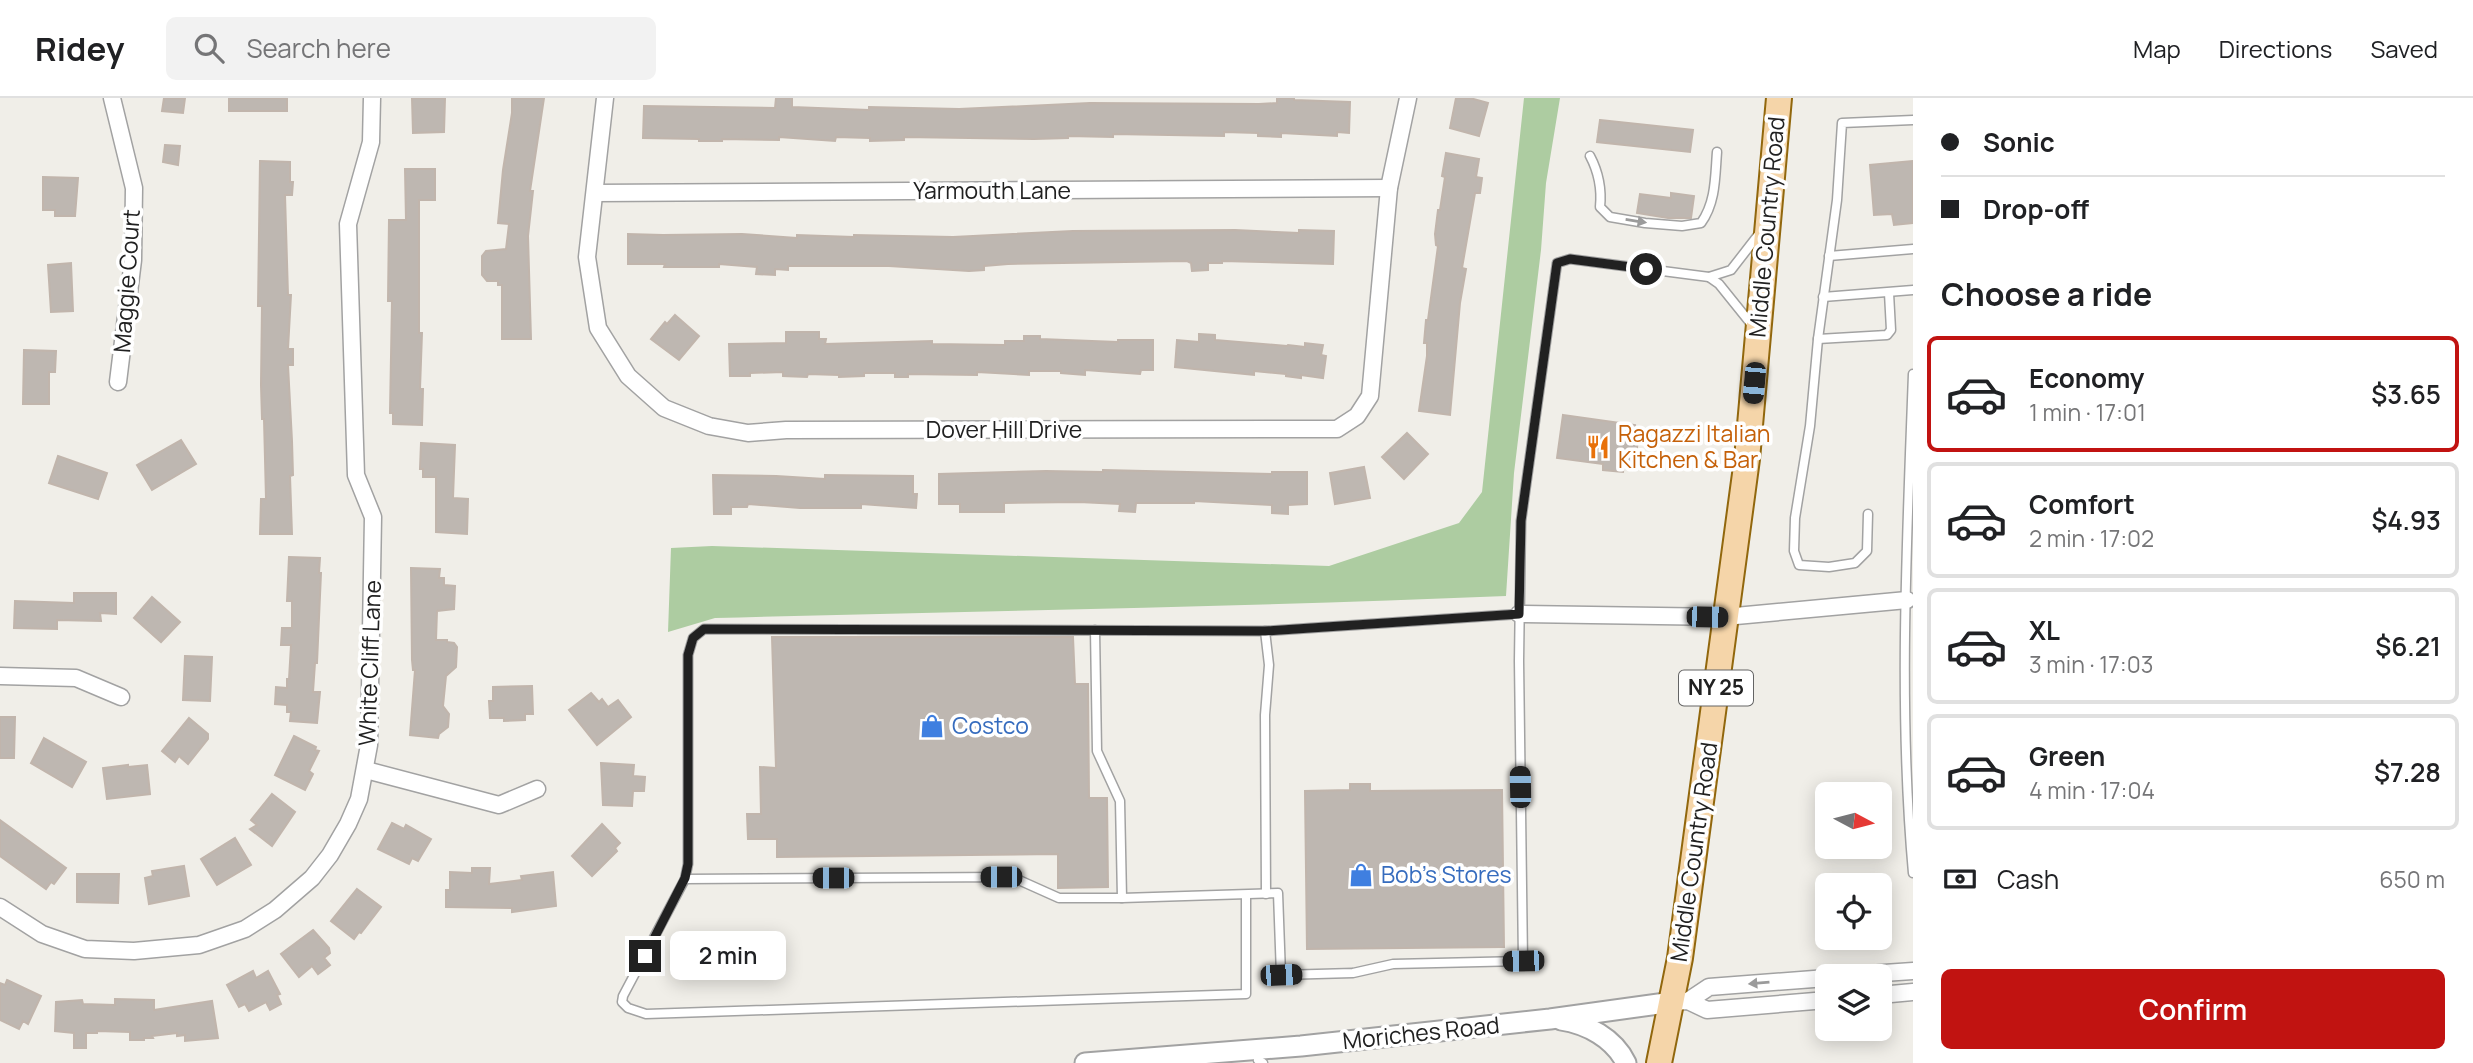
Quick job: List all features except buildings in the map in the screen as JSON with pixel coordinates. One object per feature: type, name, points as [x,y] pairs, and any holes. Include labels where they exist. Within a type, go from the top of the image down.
[{"type":"main road","name":"Middle Country Road","points":[[1659,1063],[1680,1001],[1725,617],[1747,459],[1779,98]]},
{"type":"street","name":"Maggie Court","points":[[112,98],[134,188],[133,260],[118,382]]},
{"type":"street","name":"White Cliff Lane","points":[[0,907],[42,934],[85,949],[134,951],[199,945],[245,929],[275,910],[312,878],[330,855],[359,799],[369,745],[373,517],[356,475],[348,224],[371,142],[372,98]]},
{"type":"street","name":"Dover Hill Drive","points":[[606,98],[587,257],[598,328],[628,376],[664,408],[709,426],[748,433],[786,430],[1337,429],[1357,416],[1370,396],[1389,188],[1408,98]]},
{"type":"street","name":"Yarmouth Lane","points":[[595,192],[1389,188]]},
{"type":"street","points":[[1519,614],[1725,617],[1907,600]]},
{"type":"street","points":[[0,676],[76,678],[121,697]]},
{"type":"street","points":[[366,770],[499,805],[537,789]]},
{"type":"street","points":[[1892,972],[1913,971]]},
{"type":"street","points":[[1680,1001],[1709,987],[1815,979]]},
{"type":"street","points":[[1892,994],[1913,992]]},
{"type":"street","points":[[1680,1001],[1707,1010],[1815,1001]]},
{"type":"street","name":"Moriches Road","points":[[1085,1063],[1258,1059],[1301,1046],[1550,1019],[1680,1001]]},
{"type":"street","points":[[1550,1019],[1579,1023],[1614,1045],[1626,1063]]},
{"type":"lane","points":[[1868,514],[1867,551],[1854,563],[1829,567],[1799,565],[1794,551],[1795,518],[1810,426],[1818,339],[1837,200],[1842,123],[1913,120]]},
{"type":"lane","points":[[1590,156],[1599,172],[1602,194],[1600,207],[1610,217],[1682,226],[1702,223],[1709,213],[1717,152]]},
{"type":"lane","points":[[685,878],[1006,877],[1059,898],[1278,893],[1281,975],[1353,973],[1394,964],[1523,961],[1519,614],[1521,521],[1557,263],[1570,259],[1709,277],[1731,270],[1768,223]]},
{"type":"lane","points":[[1829,256],[1913,249]]},
{"type":"lane","points":[[1709,277],[1719,284],[1758,332]]},
{"type":"lane","points":[[1824,297],[1913,290]]},
{"type":"lane","points":[[1818,339],[1887,335],[1891,330],[1889,293]]},
{"type":"lane","points":[[1913,373],[1907,600],[1913,873]]},
{"type":"lane","points":[[1246,895],[1246,994],[646,1014],[628,1008],[622,1002],[685,878],[688,864],[688,655],[693,638],[704,629],[1265,631],[1519,614]]},
{"type":"lane","points":[[1095,630],[1097,751],[1120,802],[1122,898]]},
{"type":"lane","points":[[1265,631],[1269,665],[1265,715],[1265,894]]},
{"type":"green space","points":[[1524,98],[1560,98],[1546,183],[1541,250],[1514,473],[1506,596],[715,618],[668,632],[671,548],[712,546],[1329,566],[1459,523],[1482,492]]},
{"type":"place","name":"Ragazzi Italian Kitchen & Bar","points":[[1598,447]]},
{"type":"place","name":"Costco","points":[[932,726]]},
{"type":"place","name":"Bob's Stores","points":[[1361,875]]},
{"type":"route","points":[[645,956],[677,897],[688,864],[688,655],[693,638],[704,629],[1265,631],[1519,614],[1521,521],[1557,263],[1570,259],[1646,269]]}]
